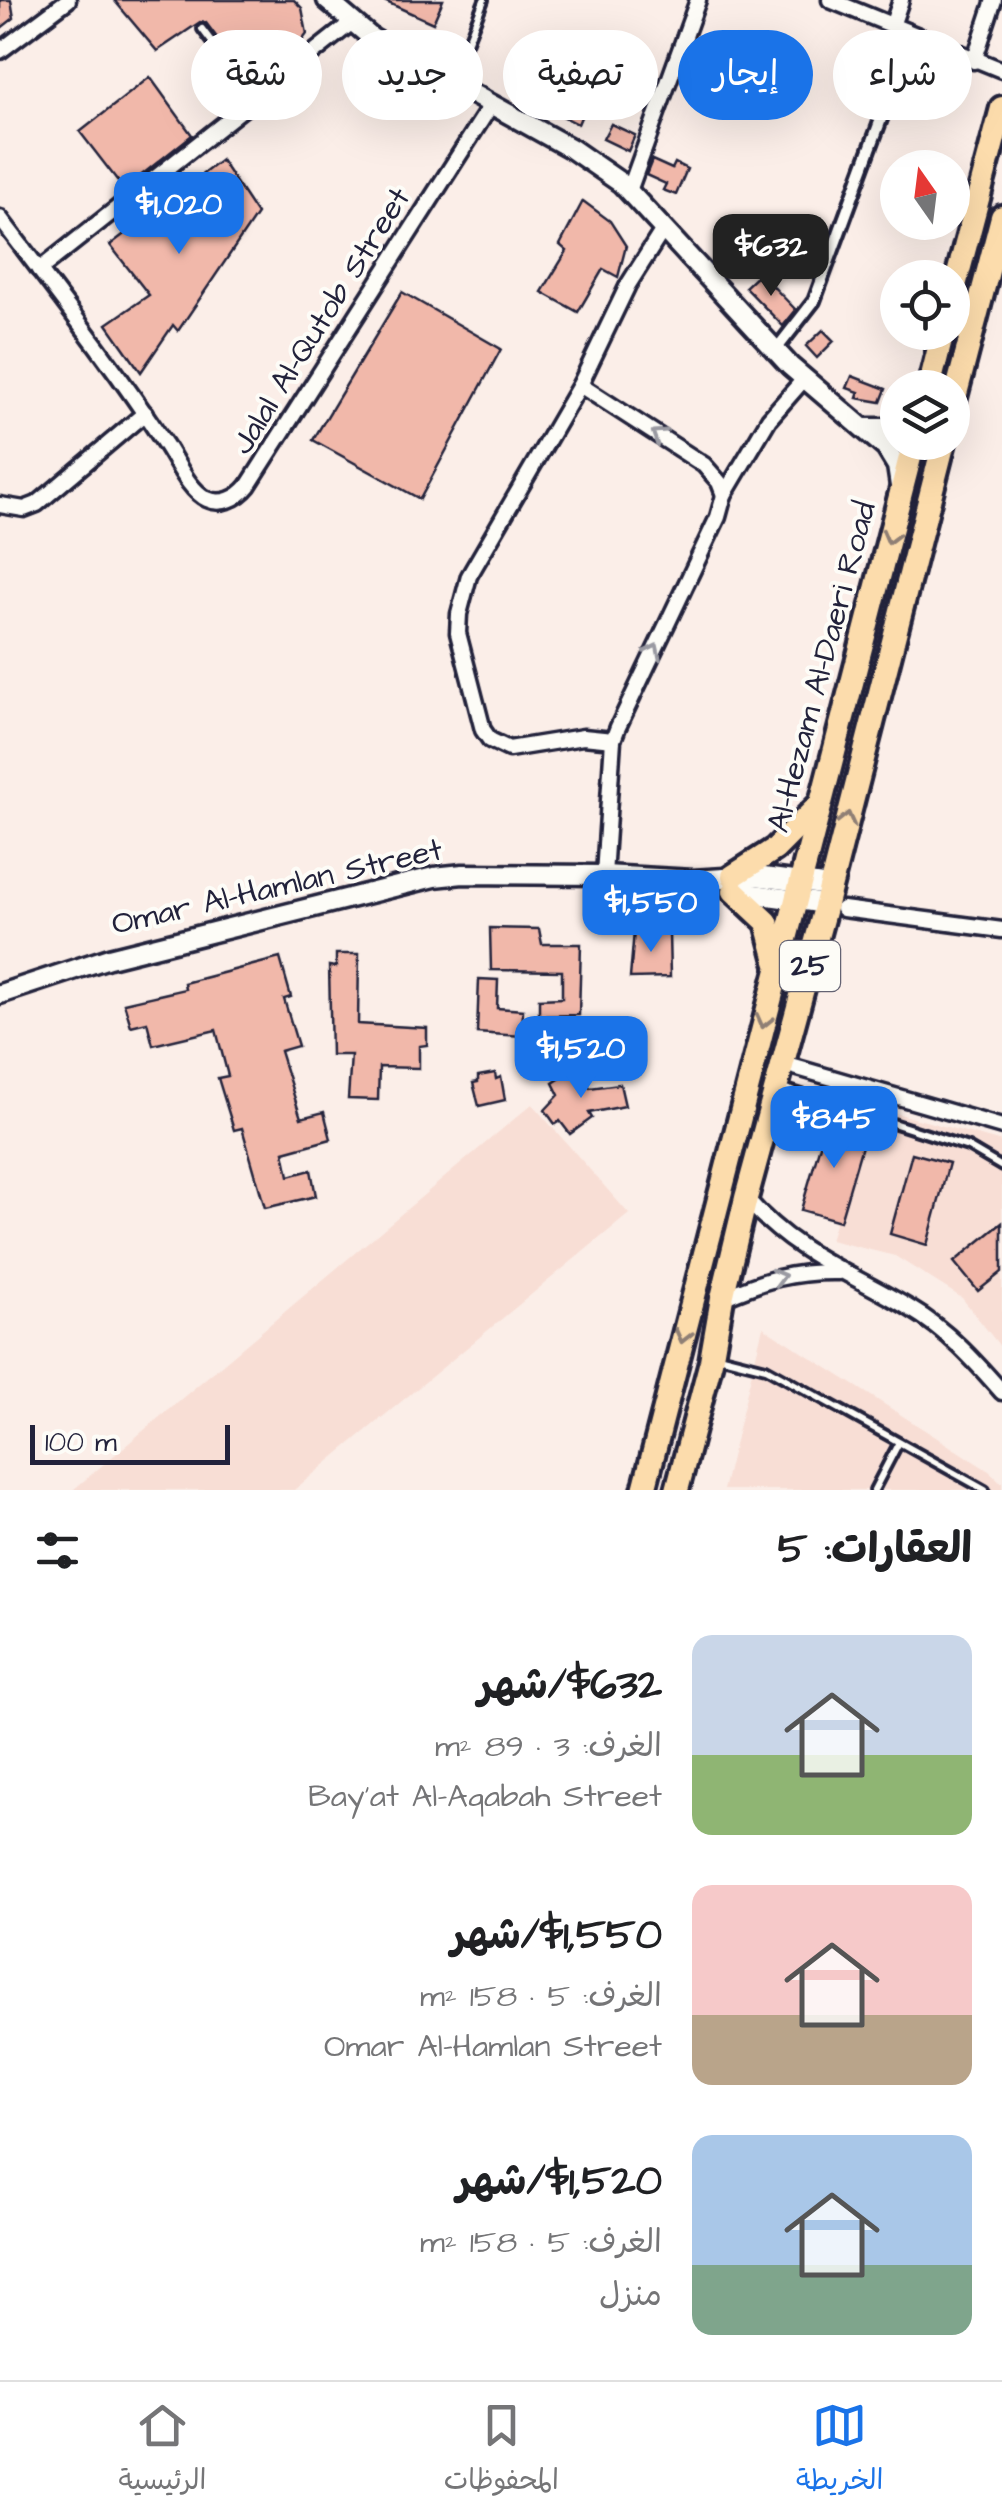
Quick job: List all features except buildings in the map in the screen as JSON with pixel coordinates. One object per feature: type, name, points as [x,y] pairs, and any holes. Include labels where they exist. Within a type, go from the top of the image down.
[{"type":"main road","points":[[962,260],[1002,108]]},
{"type":"main road","points":[[962,370],[1002,216]]},
{"type":"main road","name":"Al-Hezam Al-Daeri Road","points":[[644,1490],[909,460]]},
{"type":"main road","name":"Al-Hezam Al-Daeri Road","points":[[677,1490],[712,1355],[746,1198],[833,900],[940,460]]},
{"type":"main road","points":[[778,966],[774,939],[766,922],[734,884],[820,804]]},
{"type":"street","points":[[327,0],[361,30]]},
{"type":"street","points":[[630,191],[698,0]]},
{"type":"street","points":[[830,0],[901,30]]},
{"type":"street","points":[[892,26],[902,0]]},
{"type":"street","points":[[994,0],[974,61],[1002,70]]},
{"type":"street","points":[[0,51],[62,1]]},
{"type":"street","points":[[322,46],[351,23]]},
{"type":"street","points":[[483,99],[572,149],[630,191],[775,351],[892,456],[901,493]]},
{"type":"street","name":"Jalal Al-Qutob Street","points":[[0,218],[202,496],[218,502],[242,494],[491,104]]},
{"type":"street","points":[[39,270],[228,120]]},
{"type":"street","points":[[775,351],[814,301],[881,120]]},
{"type":"street","points":[[614,740],[583,738],[509,749],[490,740],[479,718],[458,633],[459,614],[469,576],[580,385],[628,285],[664,228]]},
{"type":"street","points":[[604,875],[614,740],[718,518],[724,495],[769,419],[804,379]]},
{"type":"street","points":[[580,385],[704,465],[719,482],[724,495]]},
{"type":"street","points":[[0,505],[24,508],[37,504],[145,414]]},
{"type":"street","points":[[864,428],[880,428]]},
{"type":"street","name":"Omar Al-Hamlan Street","points":[[0,994],[109,958],[406,882],[462,874],[693,880],[798,889],[833,900]]},
{"type":"street","points":[[833,900],[1002,930]]},
{"type":"street","points":[[781,1075],[1002,1127]]},
{"type":"street","points":[[746,1198],[770,1226],[840,1272],[939,1328],[1002,1392]]},
{"type":"street","points":[[722,1298],[770,1278],[801,1271],[840,1272]]},
{"type":"lane","points":[[472,30],[484,0]]},
{"type":"lane","points":[[781,1075],[968,1147],[1002,1167]]},
{"type":"lane","points":[[712,1355],[766,1368],[985,1490]]},
{"type":"lane","points":[[874,1490],[898,1444]]},
{"type":"shaded area","points":[[532,1104],[629,1214],[294,1490],[73,1490]]},
{"type":"shaded area","points":[[870,1106],[1002,1142],[1002,1349],[962,1298],[895,1256],[830,1240]]},
{"type":"shaded area","points":[[763,1327],[989,1471],[1002,1483],[1002,1490],[723,1490]]}]
